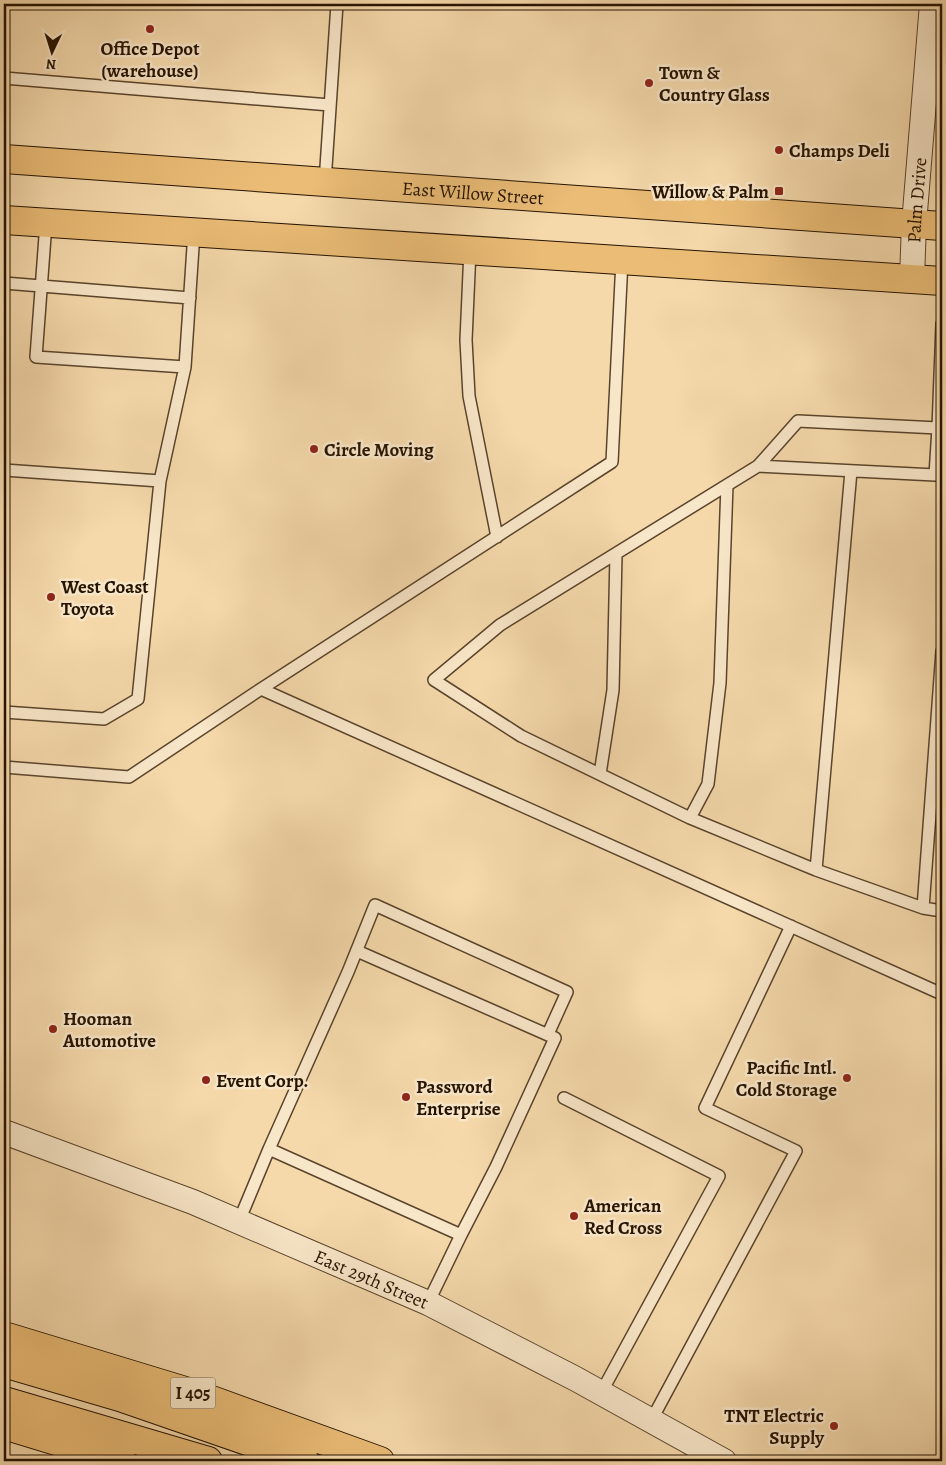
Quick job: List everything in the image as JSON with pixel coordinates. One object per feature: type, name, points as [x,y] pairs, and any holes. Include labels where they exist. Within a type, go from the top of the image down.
[{"type":"main road","name":"East Willow Street","points":[[4,159],[942,226]]},
{"type":"main road","points":[[4,220],[942,281]]},
{"type":"main road","name":"I 405","points":[[4,1336],[195,1394],[380,1461]]},
{"type":"main road","points":[[4,1363],[120,1397],[305,1461]]},
{"type":"main road","points":[[4,1401],[208,1461]]},
{"type":"main road","points":[[4,1425],[122,1461]]},
{"type":"street","name":"Palm Drive","points":[[912,278],[914,224],[932,4]]},
{"type":"street","name":"East 29th Street","points":[[4,1132],[239,1221],[428,1303],[601,1393],[724,1461]]},
{"type":"lane","points":[[325,182],[337,4]]},
{"type":"lane","points":[[4,78],[330,105]]},
{"type":"lane","points":[[46,223],[36,357],[185,367]]},
{"type":"lane","points":[[4,712],[104,719],[138,699],[160,481],[185,367],[194,232]]},
{"type":"lane","points":[[470,250],[466,340],[469,396],[497,537]]},
{"type":"lane","points":[[4,767],[129,777],[261,688],[612,462],[622,260]]},
{"type":"lane","points":[[4,283],[190,298]]},
{"type":"lane","points":[[758,466],[939,475],[938,428],[942,324]]},
{"type":"lane","points":[[938,428],[798,421],[758,466],[500,626],[434,680],[521,736],[690,818],[816,870],[923,908],[942,912]]},
{"type":"lane","points":[[4,470],[160,481]]},
{"type":"lane","points":[[816,870],[851,471]]},
{"type":"lane","points":[[690,818],[708,784],[720,683],[727,485]]},
{"type":"lane","points":[[600,774],[613,690],[616,554]]},
{"type":"lane","points":[[923,908],[942,651]]},
{"type":"lane","points":[[261,688],[942,994]]},
{"type":"lane","points":[[239,1221],[376,904],[567,992],[551,1036],[496,1167],[428,1303]]},
{"type":"lane","points":[[651,1421],[796,1151],[705,1108],[791,926]]},
{"type":"lane","points":[[357,951],[551,1036]]},
{"type":"lane","points":[[564,1098],[720,1176],[601,1393]]},
{"type":"lane","points":[[269,1148],[462,1235]]},
{"type":"place","name":"Office Depot (warehouse)","points":[[150,29]]},
{"type":"place","name":"Town & Country Glass","points":[[649,83]]},
{"type":"place","name":"Champs Deli","points":[[779,150]]},
{"type":"place","name":"Willow & Palm","points":[[779,191]]},
{"type":"place","name":"Circle Moving","points":[[314,449]]},
{"type":"place","name":"West Coast Toyota","points":[[51,597]]},
{"type":"place","name":"Hooman Automotive","points":[[53,1029]]},
{"type":"place","name":"Pacific Intl. Cold Storage","points":[[847,1078]]},
{"type":"place","name":"Event Corp.","points":[[206,1080]]},
{"type":"place","name":"Password Enterprise","points":[[406,1097]]},
{"type":"place","name":"American Red Cross","points":[[574,1216]]},
{"type":"place","name":"TNT Electric Supply","points":[[834,1426]]}]
